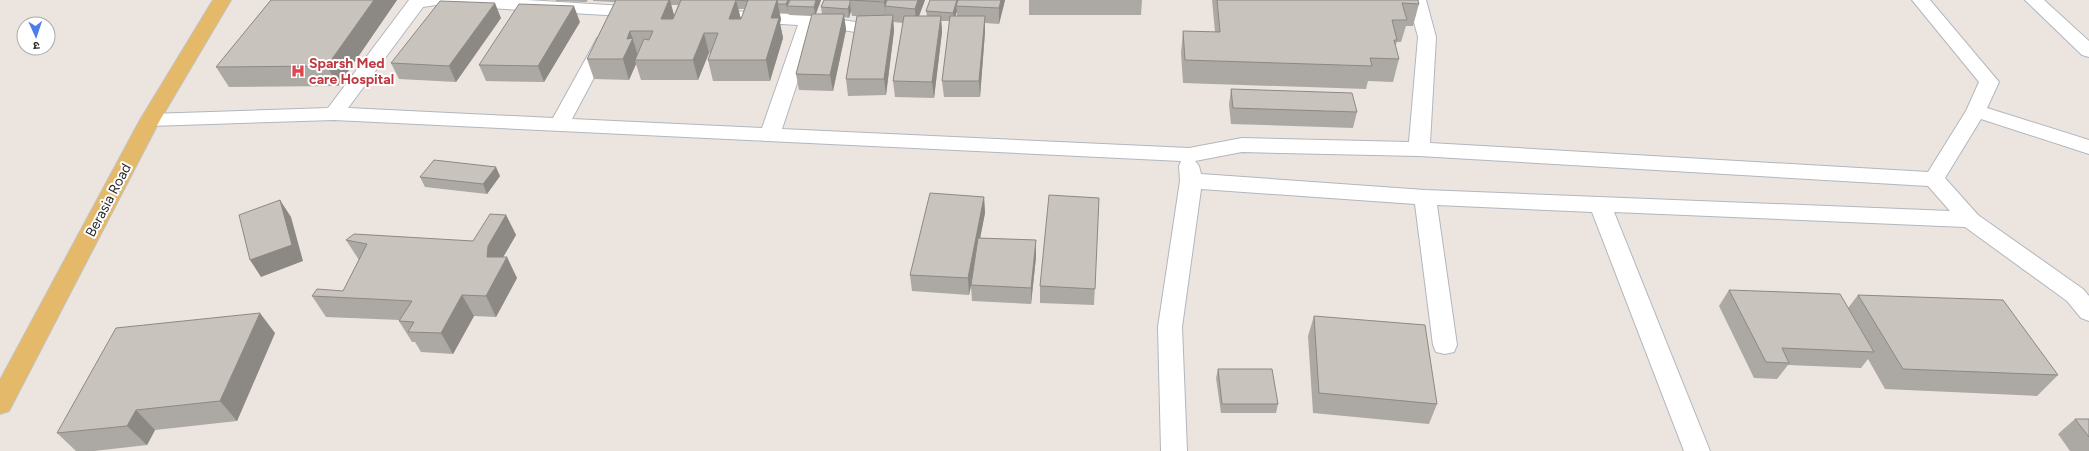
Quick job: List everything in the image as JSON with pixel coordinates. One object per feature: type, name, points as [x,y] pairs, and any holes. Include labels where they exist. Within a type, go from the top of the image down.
[{"type":"main road","name":"Berasia Road","points":[[0,404],[150,120],[222,0]]},
{"type":"street","points":[[334,114],[416,2],[436,0],[660,13]]},
{"type":"street","points":[[1417,0],[1427,37],[1419,149]]},
{"type":"street","points":[[1921,0],[1990,82],[1976,111],[1934,179]]},
{"type":"street","points":[[2034,0],[2089,52]]},
{"type":"street","points":[[559,125],[621,11]]},
{"type":"street","points":[[692,14],[809,20],[862,28]]},
{"type":"street","points":[[770,134],[809,20]]},
{"type":"street","points":[[1976,111],[2089,147]]},
{"type":"street","points":[[150,120],[334,114],[1188,155],[1242,145],[1419,149],[1934,179],[1970,220],[2075,295],[2089,312]]},
{"type":"street","points":[[1174,451],[1170,327],[1191,181],[1188,155]]},
{"type":"street","points":[[1191,181],[1425,197],[1970,220]]},
{"type":"street","points":[[1425,197],[1444,345]]},
{"type":"street","points":[[1600,204],[1697,451]]},
{"type":"building","points":[[271,0],[374,0],[327,66],[216,67]]},
{"type":"building","points":[[616,0],[669,0],[661,19],[673,19],[681,0],[736,0],[729,19],[741,19],[748,0],[777,0],[771,18],[779,18],[766,60],[708,60],[718,33],[704,33],[693,60],[635,60],[644,39],[649,40],[653,31],[630,31],[627,39],[633,38],[623,59],[587,59]]},
{"type":"building","points":[[777,0],[788,0],[786,4],[778,4]]},
{"type":"building","points":[[790,0],[816,0],[814,7],[787,6]]},
{"type":"building","points":[[824,0],[850,0],[850,3],[848,9],[821,7]]},
{"type":"building","points":[[850,0],[885,0],[884,2]]},
{"type":"building","points":[[887,0],[918,0],[915,9],[885,6]]},
{"type":"building","points":[[930,0],[957,0],[953,13],[926,11]]},
{"type":"building","points":[[958,0],[1001,0],[999,8],[956,6]]},
{"type":"building","points":[[1217,0],[1418,0],[1419,4],[1402,3],[1407,20],[1392,20],[1397,40],[1394,40],[1399,59],[1370,58],[1372,66],[1185,60],[1183,31],[1220,32]]},
{"type":"building","points":[[440,1],[495,3],[449,66],[391,63]]},
{"type":"building","points":[[519,4],[574,6],[538,66],[479,65]]},
{"type":"building","points":[[812,14],[844,14],[830,75],[796,74]]},
{"type":"building","points":[[893,15],[884,79],[846,79],[857,16]]},
{"type":"building","points":[[904,16],[941,16],[932,82],[893,81]]},
{"type":"building","points":[[950,16],[985,16],[979,81],[942,81]]},
{"type":"building","points":[[1231,89],[1352,93],[1357,112],[1233,108]]},
{"type":"building","points":[[434,160],[496,167],[483,184],[420,177]]},
{"type":"building","points":[[930,193],[984,197],[968,278],[910,275]]},
{"type":"building","points":[[1049,195],[1099,198],[1095,289],[1040,286]]},
{"type":"building","points":[[280,200],[292,245],[250,260],[239,215]]},
{"type":"building","points":[[490,214],[506,215],[488,246],[487,257],[507,257],[486,296],[462,295],[441,333],[408,332],[414,322],[399,321],[412,301],[312,296],[317,289],[343,291],[367,244],[346,240],[354,234],[473,241]]},
{"type":"building","points":[[978,238],[1036,240],[1031,288],[971,285]]},
{"type":"building","points":[[1729,290],[1840,294],[1874,352],[1782,348],[1789,363],[1766,362]]},
{"type":"building","points":[[1858,295],[2003,300],[2058,375],[1903,369]]},
{"type":"building","points":[[260,313],[220,401],[136,410],[127,426],[57,433],[116,328]]},
{"type":"building","points":[[1314,316],[1425,325],[1437,404],[1319,393]]},
{"type":"building","points":[[1218,369],[1272,369],[1278,404],[1222,404]]},
{"type":"building","points":[[2075,419],[2089,419],[2089,437]]},
{"type":"place","name":"Sparsh Med care Hospital","points":[[298,71]]}]
